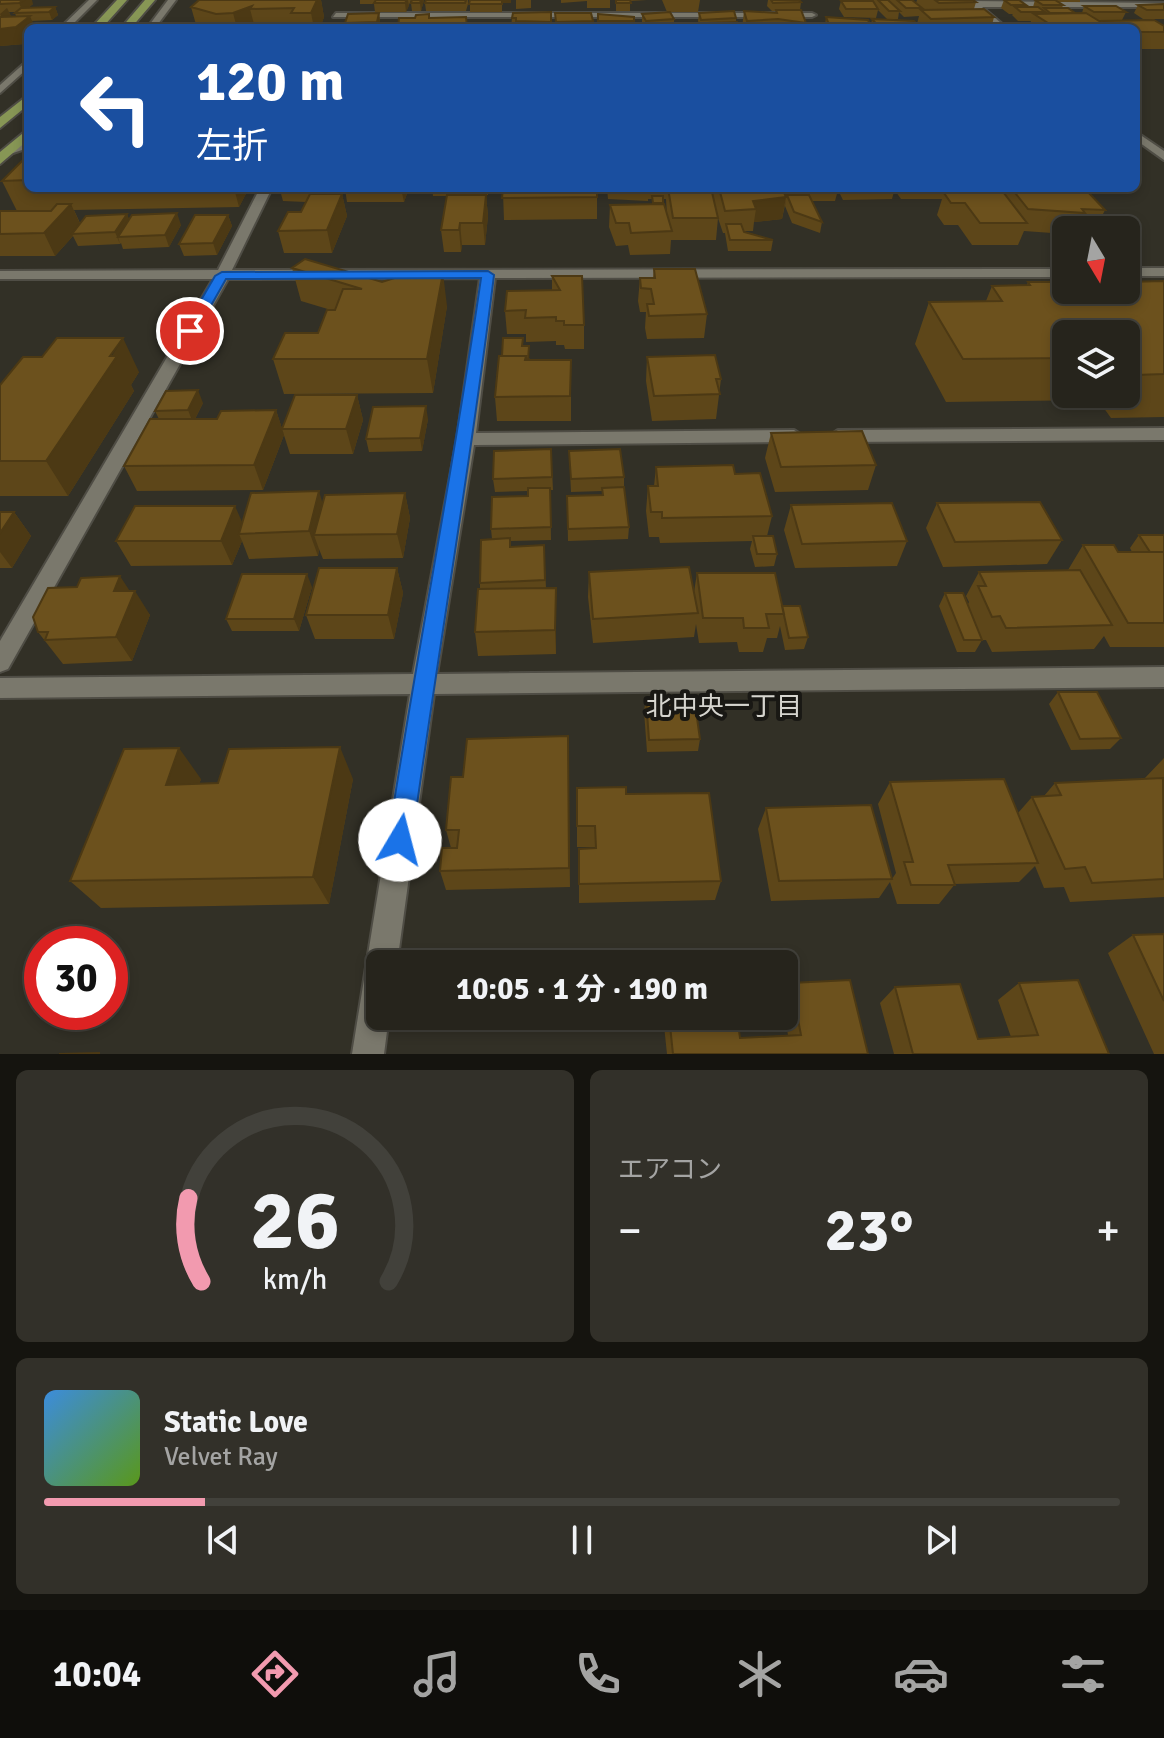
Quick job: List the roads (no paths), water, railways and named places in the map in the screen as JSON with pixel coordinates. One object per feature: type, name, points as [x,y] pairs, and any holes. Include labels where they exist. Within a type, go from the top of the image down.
[{"type":"highway","points":[[100,24],[122,0]]},
{"type":"highway","points":[[129,24],[150,0]]},
{"type":"highway","points":[[0,124],[24,103]]},
{"type":"highway","points":[[5,155],[24,137]]},
{"type":"street","points":[[68,24],[93,0]]},
{"type":"street","points":[[154,24],[172,0]]},
{"type":"street","points":[[333,24],[339,0]]},
{"type":"street","points":[[971,2],[1164,5]]},
{"type":"street","points":[[971,2],[998,24]]},
{"type":"street","points":[[1110,5],[1124,13]]},
{"type":"street","points":[[336,15],[682,15],[811,17],[828,20]]},
{"type":"street","points":[[496,15],[497,24]]},
{"type":"street","points":[[682,15],[683,24]]},
{"type":"street","points":[[979,21],[995,21]]},
{"type":"street","points":[[0,90],[24,67]]},
{"type":"street","points":[[1140,138],[1163,155]]},
{"type":"street","points":[[5,155],[24,146]]},
{"type":"street","points":[[1140,154],[1163,155]]},
{"type":"street","points":[[0,662],[222,276],[264,192]]},
{"type":"street","points":[[1140,272],[1164,272]]},
{"type":"street","points":[[0,275],[1052,273]]},
{"type":"street","points":[[384,950],[423,685],[466,439],[488,275]]},
{"type":"street","points":[[466,439],[1164,434]]},
{"type":"street","points":[[0,688],[1164,677]]},
{"type":"street","points":[[368,1054],[372,1030]]},
{"type":"district","name":"北中央一丁目","points":[[724,707]]}]
